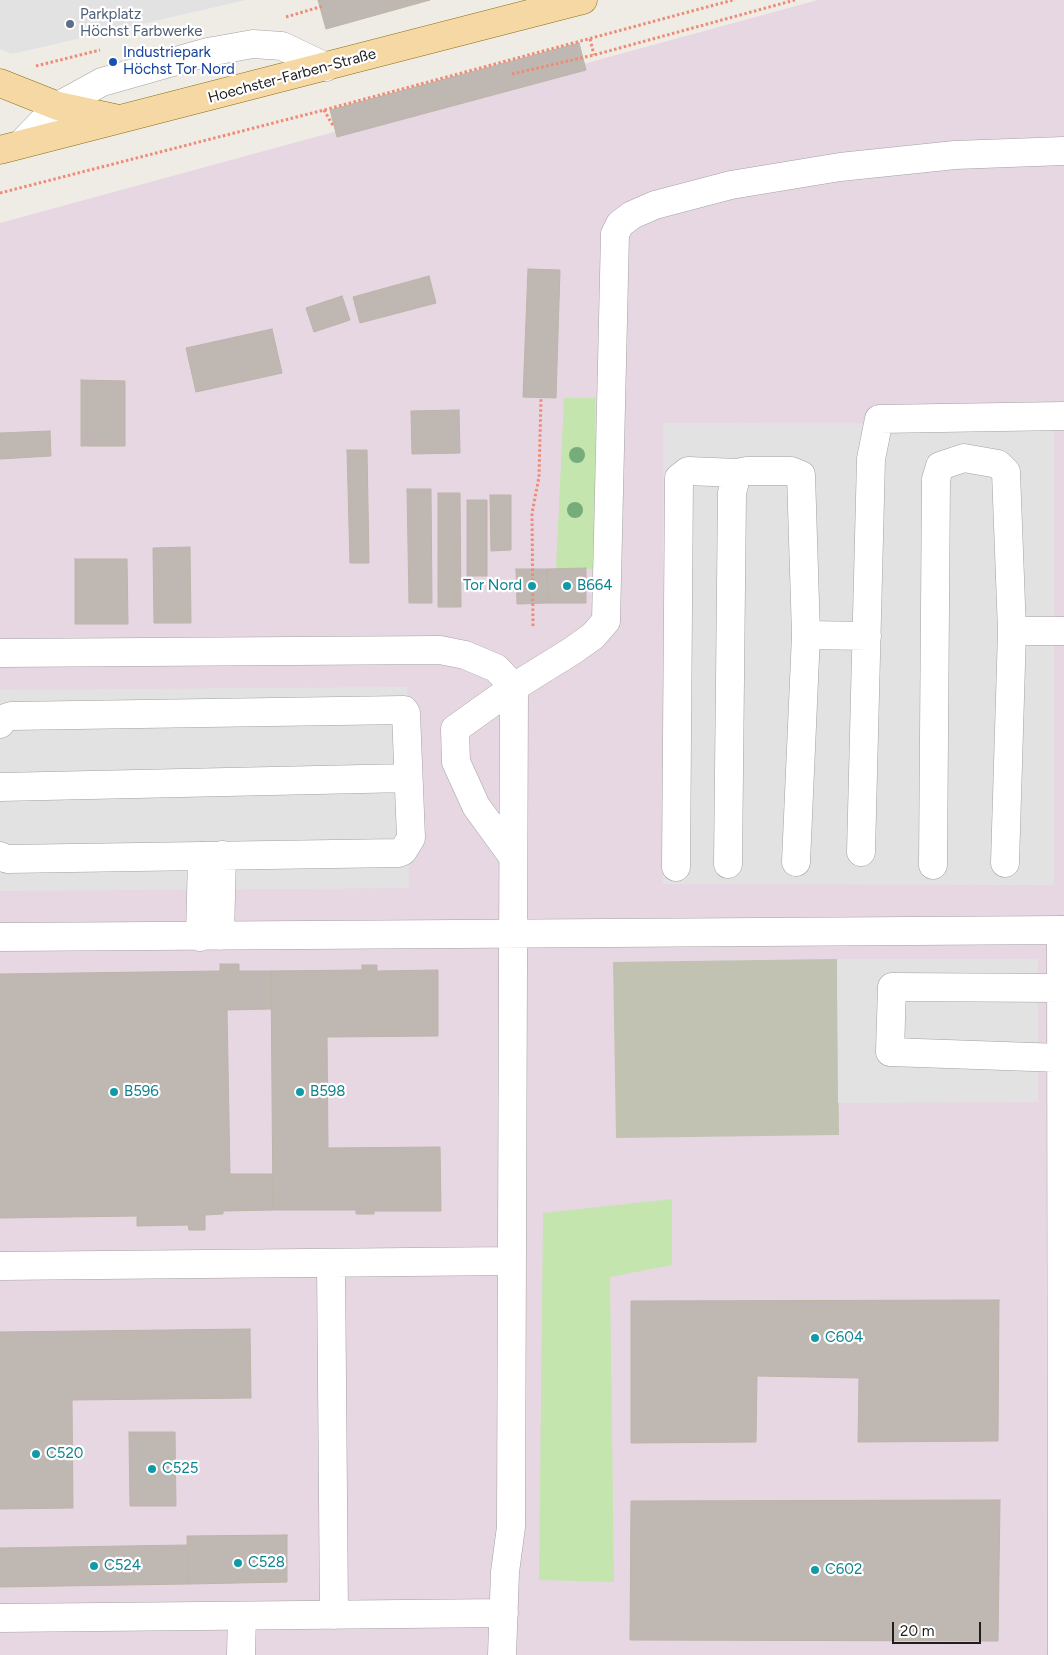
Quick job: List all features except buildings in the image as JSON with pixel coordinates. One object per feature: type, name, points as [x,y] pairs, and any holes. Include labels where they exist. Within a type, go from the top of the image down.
[{"type":"main road","name":"Hoechster-Farben-Straße","points":[[10,147],[122,120],[583,0]]},
{"type":"main road","points":[[0,83],[58,106],[122,120]]},
{"type":"street","points":[[10,147],[58,106],[102,82],[232,46],[253,44],[282,46],[326,67]]},
{"type":"street","points":[[513,857],[476,806],[456,762],[455,729],[514,687],[593,636],[606,621],[614,234],[620,224],[632,215],[655,205],[731,185],[785,176],[840,167],[955,155],[1064,151]]},
{"type":"street","points":[[862,852],[871,459],[879,419],[1064,416]]},
{"type":"street","points":[[933,865],[936,479],[940,466],[964,458],[998,464],[1006,472],[1012,631],[1005,863]]},
{"type":"street","points":[[676,867],[679,478],[688,471],[737,473],[747,470],[791,471],[801,475],[806,634],[796,862]]},
{"type":"street","points":[[728,864],[732,493],[737,473]]},
{"type":"street","points":[[1012,631],[1064,631]]},
{"type":"street","points":[[806,634],[867,636]]},
{"type":"street","points":[[0,653],[440,650],[465,655],[496,668],[514,687],[511,1527],[505,1572],[502,1655]]},
{"type":"street","points":[[0,724],[2,719],[11,716],[404,710],[406,713],[411,838],[403,851],[399,852],[7,859],[0,856]]},
{"type":"street","points":[[0,787],[408,778]]},
{"type":"street","points":[[210,936],[212,856]]},
{"type":"street","points":[[0,937],[1062,930],[1062,1655]]},
{"type":"street","points":[[1061,988],[892,987],[890,1052],[1061,1058]]},
{"type":"street","points":[[0,1266],[511,1261]]},
{"type":"street","points":[[331,1263],[334,1615]]},
{"type":"street","points":[[0,1618],[504,1613]]},
{"type":"street","points":[[241,1655],[242,1616]]},
{"type":"path","points":[[0,193],[324,110],[733,0]]},
{"type":"path","points":[[512,74],[795,0]]},
{"type":"path","points":[[282,18],[323,6]]},
{"type":"path","points":[[590,39],[594,54]]},
{"type":"path","points":[[324,110],[332,124],[336,123]]},
{"type":"path","points":[[533,626],[532,513],[539,477],[541,398]]},
{"type":"shaded area","name":"Parkplatz Höchst Farbwerke","points":[[0,0],[246,0],[12,54],[0,49]]},
{"type":"shaded area","points":[[818,0],[1064,0],[1064,1655],[0,1655],[0,223]]},
{"type":"shaded area","points":[[663,423],[1054,424],[1054,885],[663,884]]},
{"type":"shaded area","points":[[407,687],[409,888],[0,891],[0,690]]},
{"type":"shaded area","points":[[837,959],[839,1135],[616,1138],[613,962]]},
{"type":"shaded area","points":[[837,959],[1038,959],[1038,1102],[838,1103]]},
{"type":"green space","points":[[564,398],[595,398],[596,569],[556,569]]},
{"type":"green space","points":[[672,1199],[672,1265],[610,1277],[614,1582],[539,1580],[543,1213]]},
{"type":"place","name":"Parkplatz Höchst Farbwerke","points":[[70,24]]},
{"type":"place","name":"Industriepark Höchst Tor Nord","points":[[113,62]]},
{"type":"place","name":"Tor Nord","points":[[532,586]]},
{"type":"place","name":"B664","points":[[567,586]]},
{"type":"place","name":"B596","points":[[114,1092]]},
{"type":"place","name":"B598","points":[[300,1092]]},
{"type":"place","name":"C604","points":[[815,1338]]},
{"type":"place","name":"C520","points":[[36,1454]]},
{"type":"place","name":"C525","points":[[152,1469]]},
{"type":"place","name":"C528","points":[[238,1563]]},
{"type":"place","name":"C524","points":[[94,1566]]},
{"type":"place","name":"C602","points":[[815,1570]]}]
